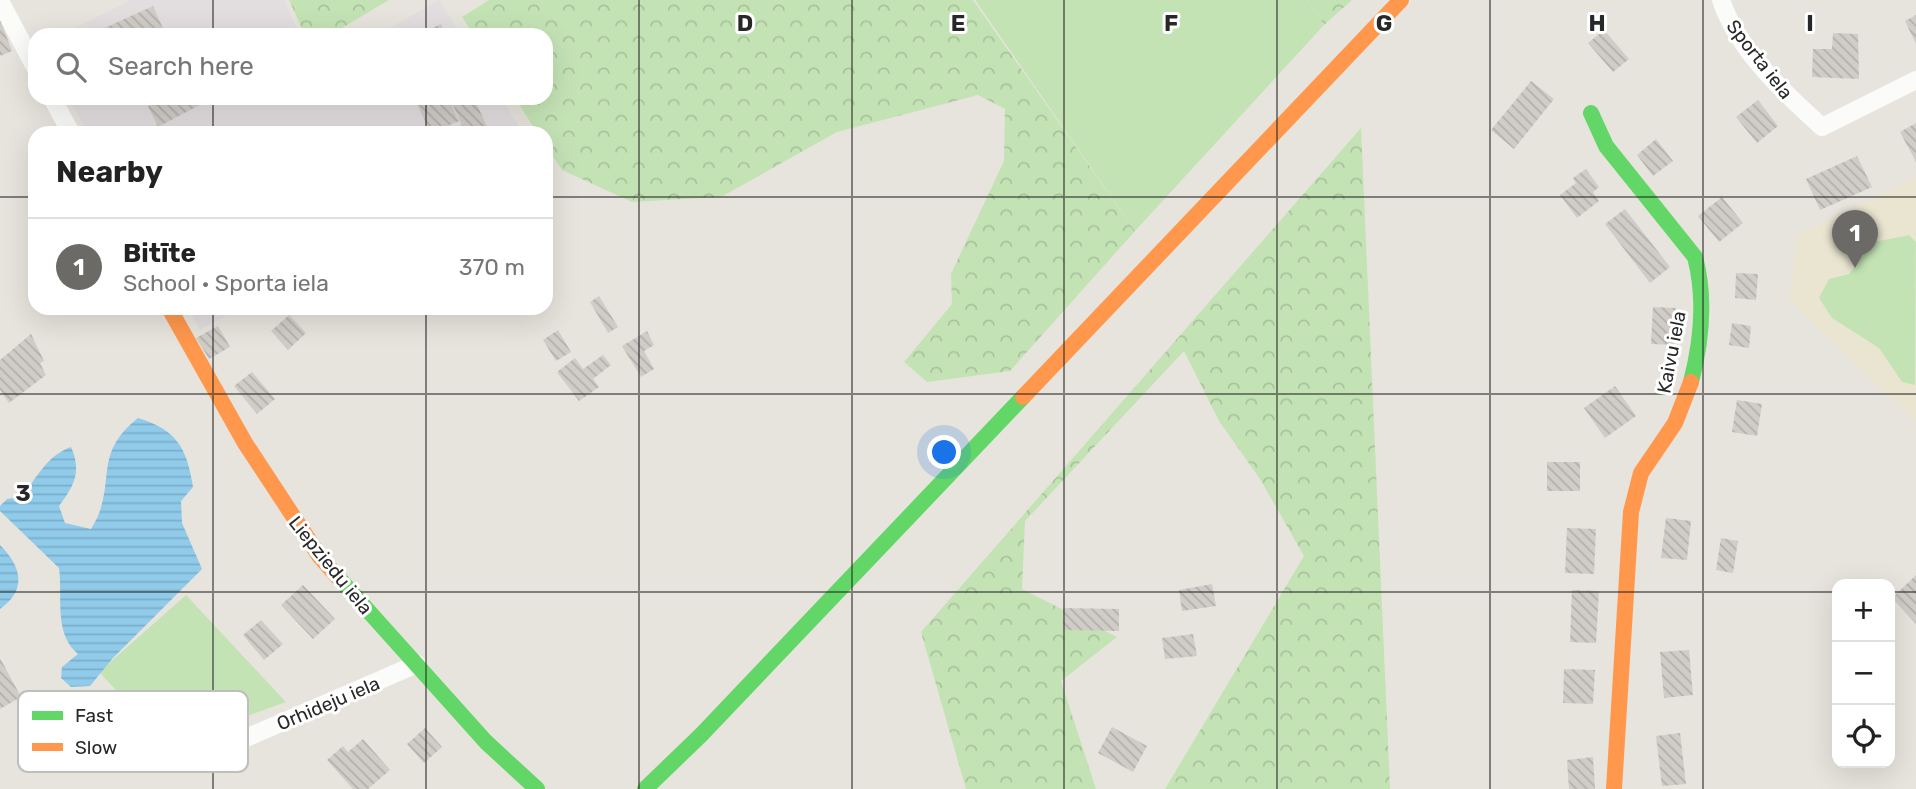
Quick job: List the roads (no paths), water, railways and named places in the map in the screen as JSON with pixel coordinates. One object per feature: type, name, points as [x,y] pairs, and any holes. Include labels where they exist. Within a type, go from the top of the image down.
[{"type":"street","points":[[645,789],[701,735],[1401,0]]},
{"type":"street","name":"Sporta iela","points":[[1721,0],[1727,18],[1779,88],[1822,127],[1916,80]]},
{"type":"street","points":[[0,1],[28,54]]},
{"type":"street","points":[[56,105],[67,126]]},
{"type":"street","name":"Kaivu iela","points":[[1591,113],[1606,146],[1695,257],[1701,274],[1702,298],[1694,360],[1684,401],[1675,423],[1653,452],[1639,479],[1628,524],[1614,789]]},
{"type":"street","name":"Liepziedu iela","points":[[174,315],[245,443],[284,506],[336,576],[486,743],[537,789]]},
{"type":"street","name":"Orhideju iela","points":[[248,737],[417,664]]},
{"type":"water","points":[[138,418],[162,428],[178,442],[183,451],[193,487],[181,501],[182,523],[202,569],[113,658],[90,686],[71,687],[61,678],[62,667],[78,654],[65,636],[62,625],[59,568],[0,511],[0,506],[7,499],[21,497],[55,456],[71,447],[76,464],[75,478],[59,506],[65,523],[91,529],[99,513],[114,445]]},
{"type":"water","points":[[0,545],[17,570],[18,586],[9,602],[0,609]]},
{"type":"place","name":"Bitīte","points":[[1855,268]]}]
